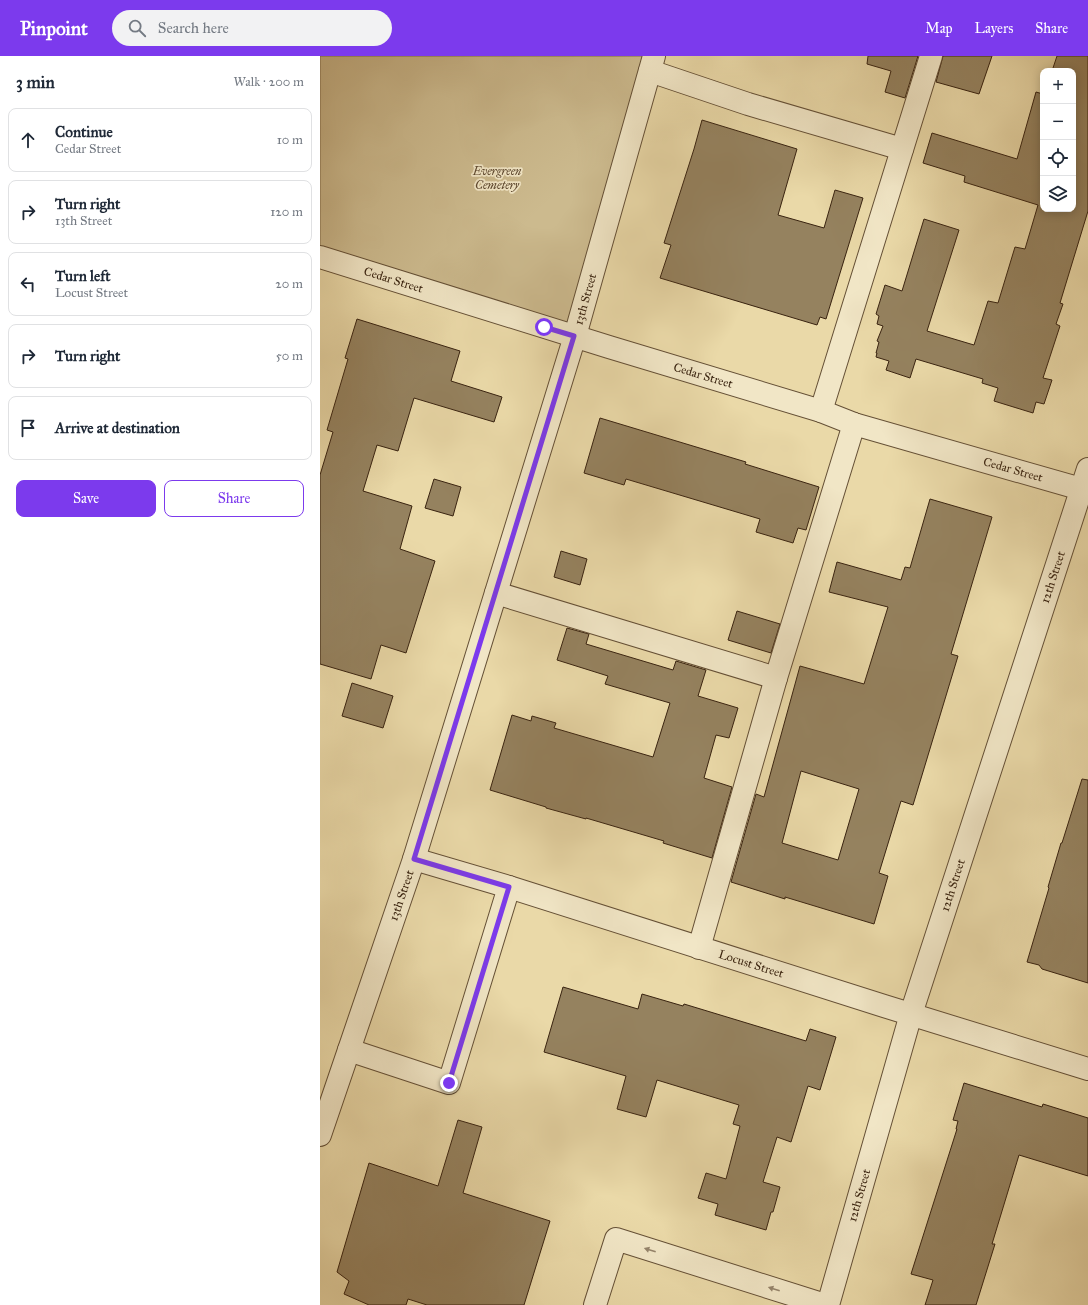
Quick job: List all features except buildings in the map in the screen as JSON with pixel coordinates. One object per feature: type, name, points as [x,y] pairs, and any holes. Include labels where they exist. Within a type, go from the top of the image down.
[{"type":"street","points":[[821,411],[931,56]]},
{"type":"street","points":[[652,63],[748,104],[902,149]]},
{"type":"street","name":"13th Street","points":[[320,1134],[414,859],[574,336],[652,63]]},
{"type":"street","name":"Cedar Street","points":[[320,257],[821,411],[854,424],[1086,483]]},
{"type":"street","points":[[699,948],[776,678],[854,424]]},
{"type":"street","name":"12th Street","points":[[826,1305],[911,1014],[1086,483]]},
{"type":"street","points":[[496,593],[776,678]]},
{"type":"street","name":"Locust Street","points":[[414,859],[509,887],[699,948],[1088,1069]]},
{"type":"street","points":[[349,1050],[449,1083],[509,887]]},
{"type":"street","points":[[595,1305],[616,1239],[826,1305]]},
{"type":"green space","name":"Evergreen Cemetery","points":[[320,56],[663,56],[579,332],[320,249]]},
{"type":"route","points":[[449,1083],[509,887],[414,859],[574,336],[544,327]]}]
